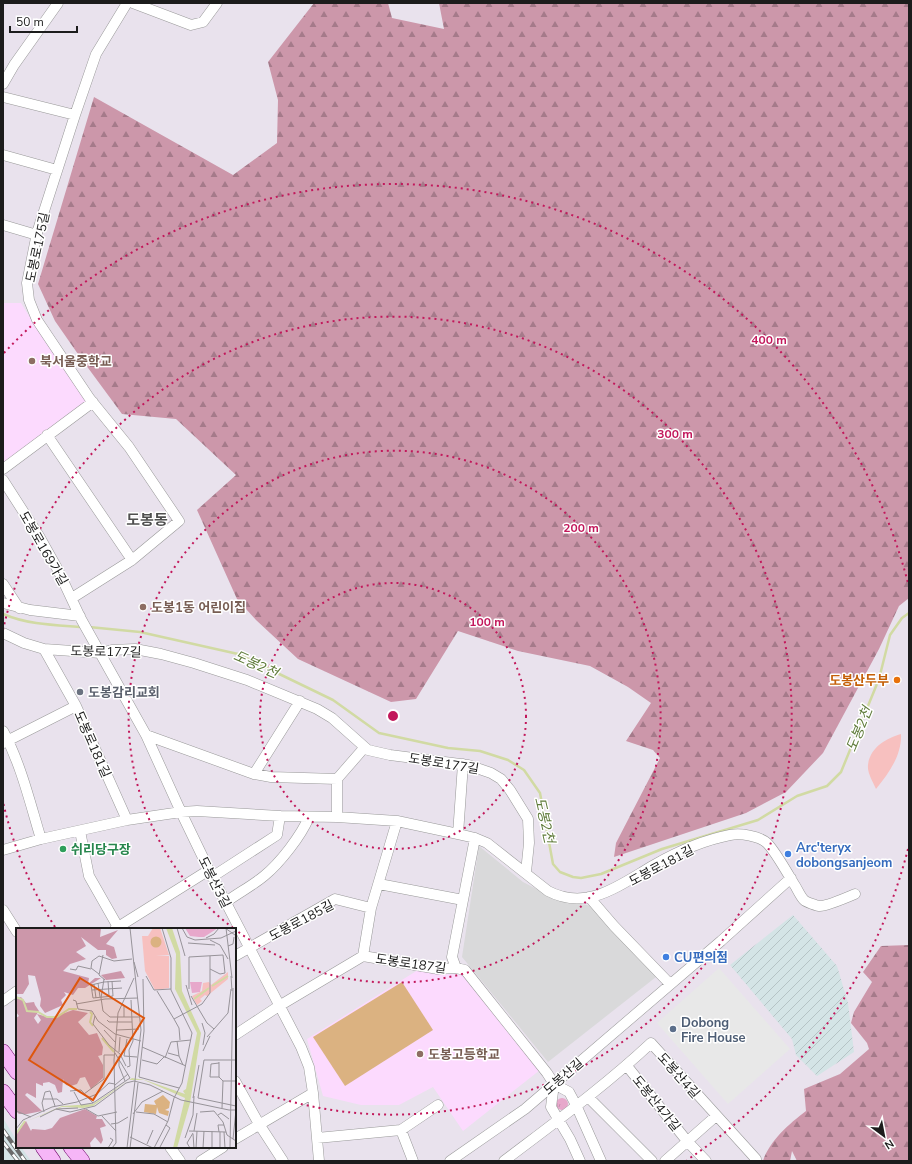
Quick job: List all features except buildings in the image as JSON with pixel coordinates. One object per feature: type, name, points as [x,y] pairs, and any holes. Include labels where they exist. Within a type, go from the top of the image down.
[{"type":"main road","points":[[3,1052],[16,1070]]},
{"type":"main road","points":[[3,1092],[16,1110]]},
{"type":"main road","points":[[44,1148],[54,1161]]},
{"type":"main road","points":[[72,1148],[82,1161]]},
{"type":"street","points":[[3,84],[14,65],[58,3]]},
{"type":"street","name":"도봉로175길","points":[[72,598],[132,560],[179,521],[129,447],[92,402],[37,320],[29,300],[27,283],[37,235],[96,54],[127,3]]},
{"type":"street","points":[[133,3],[191,25],[203,22],[217,3]]},
{"type":"street","points":[[3,97],[75,115]]},
{"type":"street","points":[[3,155],[57,170]]},
{"type":"street","points":[[3,225],[37,235]]},
{"type":"street","points":[[3,470],[92,402]]},
{"type":"street","points":[[47,435],[132,560]]},
{"type":"street","name":"도봉로169가길","points":[[3,480],[39,536],[99,650]]},
{"type":"street","points":[[3,584],[19,608]]},
{"type":"street","points":[[3,603],[19,608],[81,617]]},
{"type":"street","name":"도봉로177길","points":[[3,632],[24,643],[44,649],[135,649],[220,670],[317,709],[332,718],[351,734],[364,748],[373,752],[463,764],[487,770],[496,775],[506,785],[521,807],[528,824],[529,842],[526,872]]},
{"type":"street","name":"도봉로181길","points":[[44,649],[76,706],[127,820]]},
{"type":"street","name":"도봉산3길","points":[[99,650],[146,735],[180,812],[301,1047],[309,1067],[313,1093],[317,1138],[317,1160]]},
{"type":"street","points":[[254,774],[300,701]]},
{"type":"street","points":[[6,742],[76,706]]},
{"type":"street","points":[[3,731],[6,742],[24,782],[41,839]]},
{"type":"street","points":[[146,735],[254,774],[271,777],[337,779]]},
{"type":"street","points":[[337,818],[337,779],[364,748]]},
{"type":"street","points":[[458,834],[463,764]]},
{"type":"street","name":"도봉로181길","points":[[3,850],[41,839],[127,820],[180,812],[197,811],[397,821],[475,838],[493,846],[554,894],[577,899],[604,894],[618,888],[654,866],[688,849],[717,838],[736,834],[751,836],[767,843],[804,900],[821,906],[855,894]]},
{"type":"street","points":[[80,831],[89,876],[117,928],[276,835],[280,816]]},
{"type":"street","points":[[226,902],[264,876],[294,842],[305,827],[309,817]]},
{"type":"street","points":[[363,956],[371,908],[397,821]]},
{"type":"street","points":[[456,968],[452,957],[475,838]]},
{"type":"street","name":"도봉산길","points":[[450,1161],[525,1109],[791,878]]},
{"type":"street","points":[[378,884],[463,900]]},
{"type":"street","points":[[589,897],[614,926],[670,984]]},
{"type":"street","name":"도봉로185길","points":[[236,955],[335,899],[371,908]]},
{"type":"street","points":[[3,910],[16,930]]},
{"type":"street","name":"도봉로187길","points":[[236,1034],[279,1006],[363,956],[438,969],[456,968],[465,970],[547,1072],[554,1084]]},
{"type":"street","points":[[3,1001],[16,992]]},
{"type":"street","name":"도봉산4길","points":[[504,1161],[627,1066],[651,1043],[756,1159],[756,1161]]},
{"type":"street","name":"도봉산4가길","points":[[627,1066],[687,1141],[706,1161]]},
{"type":"street","points":[[236,1083],[259,1124],[283,1161]]},
{"type":"street","points":[[580,1161],[559,1119],[551,1107],[554,1084],[569,1092],[601,1161]]},
{"type":"street","points":[[236,1138],[313,1093]]},
{"type":"street","points":[[588,1097],[652,1161]]},
{"type":"street","points":[[317,1138],[401,1130],[438,1105]]},
{"type":"street","name":"도봉산4가길","points":[[664,1161],[716,1116]]},
{"type":"street","points":[[401,1130],[413,1161]]},
{"type":"street","points":[[171,1148],[180,1161]]},
{"type":"street","points":[[201,1161],[221,1148]]},
{"type":"shaded area","name":"북서울중학교","points":[[3,303],[21,303],[34,324],[90,399],[3,463]]},
{"type":"shaded area","points":[[901,734],[901,742],[894,763],[886,777],[876,789],[868,771],[869,759],[880,744]]},
{"type":"shaded area","points":[[479,846],[523,882],[560,901],[593,906],[656,977],[548,1062],[462,957]]},
{"type":"shaded area","points":[[793,915],[837,966],[848,1003],[854,1052],[817,1076],[796,1055],[792,1039],[730,965]]},
{"type":"shaded area","points":[[719,968],[790,1049],[728,1104],[657,1023]]},
{"type":"shaded area","name":"도봉고등학교","points":[[418,970],[467,976],[540,1070],[463,1131],[433,1087],[399,1105],[361,1105],[323,1096],[307,1039]]},
{"type":"shaded area","points":[[402,982],[433,1030],[345,1086],[313,1037]]},
{"type":"shaded area","points":[[3,1118],[16,1139],[16,1148],[22,1148],[31,1161],[3,1161]]},
{"type":"green space","points":[[314,3],[388,3],[392,18],[444,29],[439,3],[909,3],[909,598],[899,606],[879,649],[823,753],[786,792],[746,813],[614,857],[616,843],[660,758],[653,750],[626,741],[651,703],[628,687],[590,666],[518,651],[458,631],[416,699],[391,702],[298,659],[256,620],[237,599],[197,510],[236,475],[176,419],[122,414],[55,321],[38,284],[94,97],[233,175],[277,143],[278,100],[268,62]]},
{"type":"green space","points":[[909,945],[909,1161],[797,1161],[792,1151],[790,1161],[763,1161],[775,1139],[793,1121],[806,1111],[804,1089],[840,1074],[869,1049],[867,1043],[851,1023],[854,1012],[872,982],[863,972],[881,946]]},
{"type":"green space","points":[[560,1098],[564,1098],[568,1104],[564,1110],[560,1110],[556,1106],[556,1102]]},
{"type":"waterway","name":"도봉2천","points":[[89,627],[140,632],[238,654],[333,700],[379,733],[448,748],[480,751],[508,760],[524,770],[540,793],[553,864],[560,872],[573,877],[581,878],[601,874],[662,849],[758,820],[797,796],[827,786],[841,772],[879,679],[890,635],[902,618],[909,613]]},
{"type":"waterway","name":"도봉2천","points":[[3,614],[32,622],[82,627]]},
{"type":"railway","points":[[3,1130],[25,1161]]},
{"type":"railway","points":[[3,1142],[18,1161]]},
{"type":"place","name":"북서울중학교","points":[[32,361]]},
{"type":"place","name":"도봉1동 어린이집","points":[[143,607]]},
{"type":"place","name":"도봉산두부","points":[[897,680]]},
{"type":"place","name":"도봉감리교회","points":[[80,692]]},
{"type":"place","name":"쉬리당구장","points":[[63,849]]},
{"type":"place","name":"Arc'teryx dobongsanjeom","points":[[788,854]]},
{"type":"place","name":"CU편의점","points":[[666,957]]},
{"type":"place","name":"Dobong Fire House","points":[[673,1029]]},
{"type":"place","name":"도봉고등학교","points":[[420,1054]]},
{"type":"district","name":"도봉동","points":[[147,520]]}]
